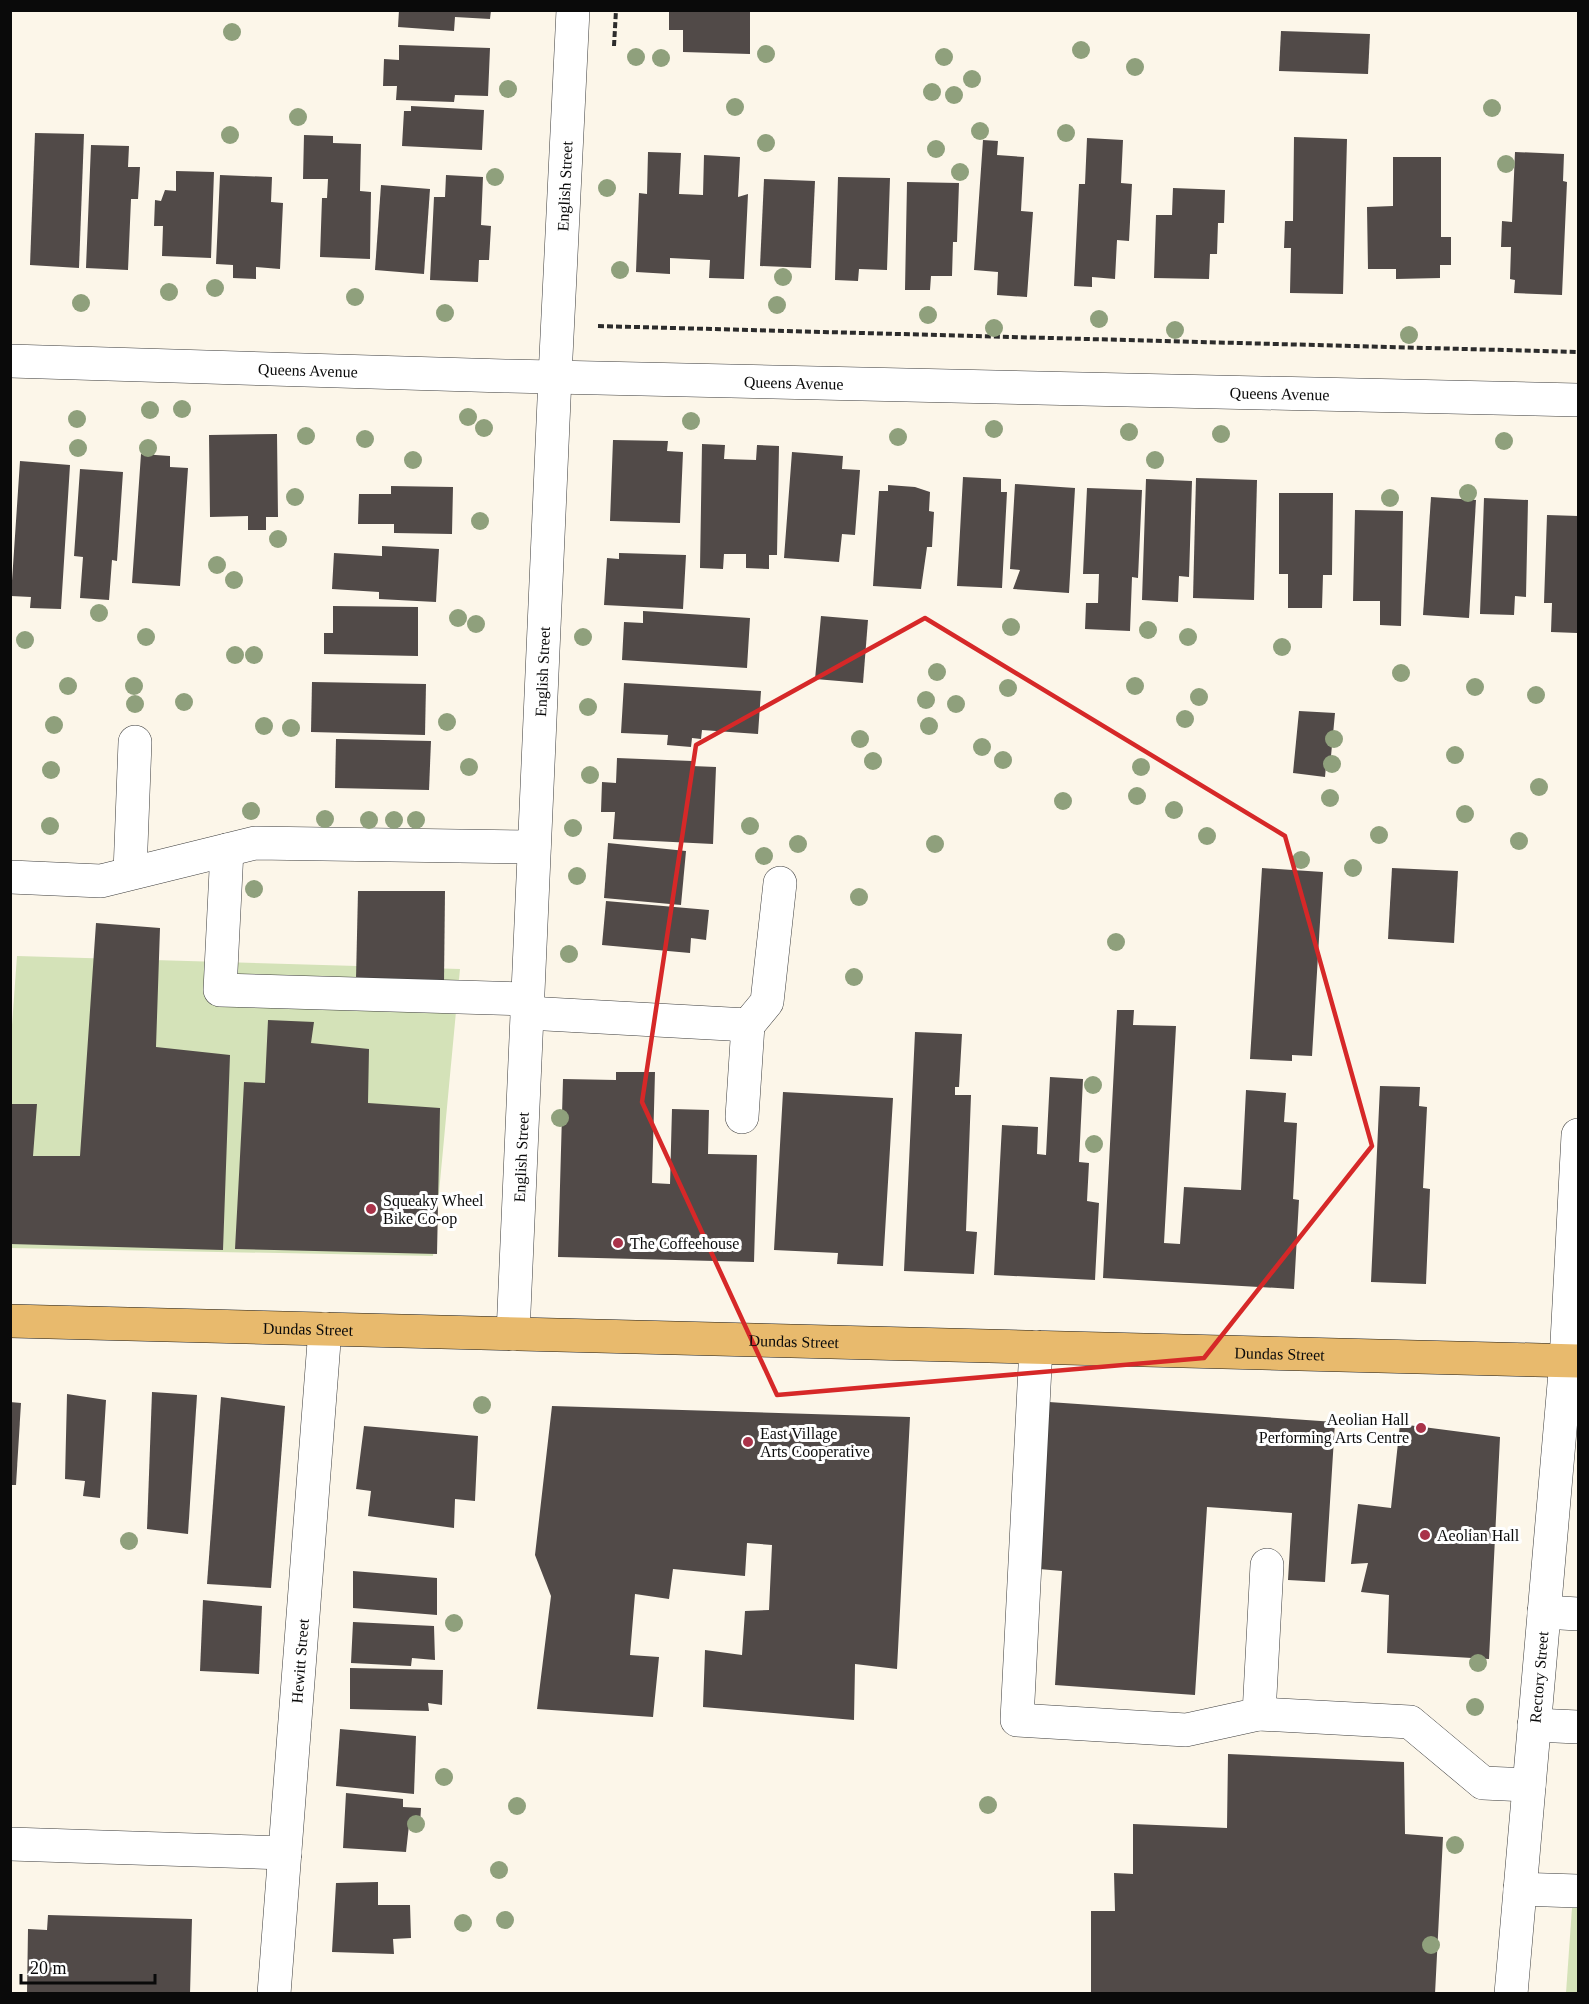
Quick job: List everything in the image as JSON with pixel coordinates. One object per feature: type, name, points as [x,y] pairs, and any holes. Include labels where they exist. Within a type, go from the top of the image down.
[{"type":"main road","name":"Dundas Street","points":[[10,1321],[1572,1361]]},
{"type":"street","name":"English Street","points":[[513,1334],[573,10]]},
{"type":"street","name":"Queens Avenue","points":[[10,361],[555,377],[1578,400]]},
{"type":"street","points":[[130,873],[135,742]]},
{"type":"street","points":[[10,877],[101,881],[255,843],[534,847]]},
{"type":"street","points":[[227,850],[220,990],[527,1006],[748,1025]]},
{"type":"street","points":[[742,1117],[748,1025],[767,1002],[780,882]]},
{"type":"street","name":"Rectory Street","points":[[1511,1994],[1544,1612],[1572,1361],[1578,1135]]},
{"type":"street","name":"Hewitt Street","points":[[274,1994],[325,1329]]},
{"type":"street","points":[[1036,1347],[1017,1720],[1186,1731],[1259,1714],[1410,1722],[1483,1783],[1529,1785]]},
{"type":"street","points":[[1259,1714],[1267,1565]]},
{"type":"street","points":[[1544,1612],[1578,1614]]},
{"type":"street","points":[[1534,1725],[1578,1727]]},
{"type":"street","points":[[10,1844],[285,1853]]},
{"type":"street","points":[[1520,1889],[1578,1891]]},
{"type":"path","points":[[614,57],[616,10]]},
{"type":"path","points":[[599,314],[598,326],[1578,352]]},
{"type":"highlighted area","points":[[925,618],[1285,836],[1372,1146],[1204,1358],[777,1395],[642,1102],[696,745]]},
{"type":"green space","points":[[17,956],[460,969],[433,1256],[11,1248],[10,1053]]},
{"type":"green space","points":[[1572,1908],[1578,1908],[1578,1993],[1566,1993]]},
{"type":"building","points":[[399,10],[491,10],[490,19],[455,17],[454,31],[398,27]]},
{"type":"building","points":[[669,10],[750,10],[750,54],[683,52],[683,30],[669,30]]},
{"type":"building","points":[[1281,31],[1370,34],[1368,74],[1279,71]]},
{"type":"building","points":[[399,45],[490,48],[488,96],[455,95],[454,102],[396,100],[397,86],[383,86],[384,59],[399,60]]},
{"type":"building","points":[[411,106],[484,110],[482,150],[402,146],[404,111],[411,111]]},
{"type":"building","points":[[35,133],[84,134],[79,268],[30,265]]},
{"type":"building","points":[[304,135],[333,136],[333,143],[361,144],[360,191],[371,192],[370,259],[320,257],[322,198],[327,198],[328,179],[303,179]]},
{"type":"building","points":[[1294,137],[1347,139],[1343,294],[1290,293],[1291,248],[1284,248],[1285,221],[1293,221]]},
{"type":"building","points":[[1087,138],[1123,140],[1121,183],[1132,184],[1129,241],[1117,240],[1115,279],[1092,277],[1092,287],[1074,286],[1079,184],[1085,184]]},
{"type":"building","points":[[983,140],[998,141],[997,155],[1024,157],[1021,211],[1033,212],[1027,297],[997,295],[998,272],[974,270]]},
{"type":"building","points":[[91,145],[129,146],[128,167],[140,167],[138,199],[131,199],[128,270],[86,268]]},
{"type":"building","points":[[648,152],[681,153],[679,194],[703,195],[704,155],[740,157],[738,197],[748,194],[744,279],[709,278],[710,260],[670,258],[670,274],[636,272],[639,193],[647,194]]},
{"type":"building","points":[[1515,152],[1564,154],[1563,181],[1567,182],[1562,295],[1514,293],[1515,280],[1510,279],[1511,247],[1501,247],[1502,221],[1512,222]]},
{"type":"building","points":[[1393,157],[1441,157],[1441,237],[1451,237],[1451,265],[1440,265],[1440,278],[1396,279],[1396,269],[1368,269],[1367,207],[1393,206]]},
{"type":"building","points":[[176,171],[214,172],[211,258],[162,256],[163,226],[154,226],[155,200],[161,201],[165,190],[176,191]]},
{"type":"building","points":[[220,175],[272,177],[271,202],[283,203],[280,269],[256,267],[256,279],[233,278],[233,265],[216,264]]},
{"type":"building","points":[[446,175],[483,177],[481,225],[491,226],[489,260],[479,260],[478,282],[430,280],[434,197],[445,197]]},
{"type":"building","points":[[838,177],[890,178],[887,270],[859,269],[858,281],[835,280]]},
{"type":"building","points":[[764,179],[815,181],[811,268],[760,266]]},
{"type":"building","points":[[907,182],[959,183],[957,242],[953,242],[952,276],[931,276],[930,290],[905,290]]},
{"type":"building","points":[[381,185],[430,189],[424,274],[375,270]]},
{"type":"building","points":[[1173,188],[1225,190],[1224,223],[1218,223],[1217,254],[1210,254],[1209,279],[1154,278],[1156,215],[1172,215]]},
{"type":"building","points":[[277,434],[278,517],[266,517],[266,530],[248,530],[248,516],[210,517],[209,435]]},
{"type":"building","points":[[613,440],[668,441],[667,451],[683,452],[680,523],[610,521]]},
{"type":"building","points":[[702,444],[725,445],[724,459],[756,460],[757,445],[779,446],[777,555],[769,555],[769,569],[746,568],[746,554],[724,554],[723,569],[700,568]]},
{"type":"building","points":[[792,452],[843,456],[842,469],[860,470],[855,535],[842,534],[839,562],[784,558]]},
{"type":"building","points":[[141,454],[170,456],[170,467],[188,468],[180,586],[132,583]]},
{"type":"building","points":[[20,461],[70,465],[61,609],[30,608],[31,597],[11,596]]},
{"type":"building","points":[[80,469],[123,472],[117,561],[112,560],[109,600],[80,598],[83,557],[74,556]]},
{"type":"building","points":[[963,477],[1001,479],[1001,492],[1007,492],[1002,588],[957,586]]},
{"type":"building","points":[[1196,478],[1257,480],[1254,600],[1193,598]]},
{"type":"building","points":[[1146,479],[1192,481],[1189,577],[1179,576],[1178,602],[1142,600]]},
{"type":"building","points":[[1015,484],[1075,488],[1069,593],[1013,589],[1020,570],[1010,569]]},
{"type":"building","points":[[888,485],[915,487],[930,492],[929,511],[934,512],[932,547],[927,547],[921,589],[873,586],[879,491],[888,491]]},
{"type":"building","points":[[391,486],[453,487],[452,534],[394,533],[394,524],[358,524],[359,494],[391,494]]},
{"type":"building","points":[[1087,488],[1142,490],[1138,578],[1132,577],[1130,631],[1085,629],[1086,603],[1098,603],[1099,574],[1083,574]]},
{"type":"building","points":[[1279,493],[1333,493],[1332,575],[1323,575],[1322,608],[1288,608],[1288,574],[1279,574]]},
{"type":"building","points":[[1431,497],[1476,500],[1469,618],[1423,615]]},
{"type":"building","points":[[1484,498],[1528,500],[1526,597],[1515,596],[1514,615],[1480,614]]},
{"type":"building","points":[[1355,510],[1403,511],[1401,626],[1380,625],[1380,601],[1353,601]]},
{"type":"building","points":[[1547,515],[1578,516],[1577,633],[1551,632],[1552,603],[1544,603]]},
{"type":"building","points":[[382,546],[439,549],[436,602],[379,599],[379,592],[332,589],[334,553],[382,556]]},
{"type":"building","points":[[619,553],[686,555],[683,609],[604,605],[607,558],[619,559]]},
{"type":"building","points":[[333,606],[418,607],[418,656],[324,654],[324,633],[333,633]]},
{"type":"building","points":[[643,611],[750,618],[747,668],[622,660],[624,622],[643,623]]},
{"type":"building","points":[[821,616],[868,620],[863,683],[815,679]]},
{"type":"building","points":[[312,682],[426,684],[425,735],[311,732]]},
{"type":"building","points":[[624,683],[761,691],[758,734],[702,730],[701,739],[692,738],[691,747],[667,745],[668,735],[621,733]]},
{"type":"building","points":[[1299,711],[1335,713],[1330,767],[1326,766],[1325,777],[1293,773]]},
{"type":"building","points":[[336,739],[431,741],[429,790],[335,788]]},
{"type":"building","points":[[617,758],[692,761],[692,766],[716,767],[713,844],[613,839],[615,812],[601,812],[602,782],[616,783]]},
{"type":"building","points":[[608,843],[686,851],[681,905],[604,898]]},
{"type":"building","points":[[1262,868],[1323,872],[1312,1056],[1292,1055],[1292,1061],[1250,1059]]},
{"type":"building","points":[[1392,868],[1458,871],[1454,943],[1388,939]]},
{"type":"building","points":[[358,891],[445,891],[444,981],[356,979]]},
{"type":"building","points":[[606,901],[709,910],[706,940],[691,938],[690,953],[602,945]]},
{"type":"building","points":[[96,923],[160,928],[156,1047],[230,1055],[223,1250],[10,1244],[10,1104],[37,1104],[33,1156],[80,1156]]},
{"type":"building","points":[[1117,1010],[1134,1010],[1133,1025],[1176,1026],[1164,1243],[1180,1244],[1184,1187],[1241,1190],[1246,1090],[1286,1093],[1284,1122],[1297,1123],[1293,1199],[1299,1200],[1294,1289],[1103,1278]]},
{"type":"building","points":[[268,1020],[314,1022],[311,1043],[369,1049],[368,1103],[440,1108],[437,1254],[235,1249],[244,1082],[265,1083]]},
{"type":"building","points":[[915,1032],[962,1034],[959,1087],[955,1087],[955,1095],[971,1095],[966,1231],[977,1232],[974,1274],[904,1271]]},
{"type":"building","points":[[616,1072],[655,1072],[652,1183],[670,1184],[672,1109],[709,1110],[708,1154],[757,1155],[754,1262],[558,1257],[563,1079],[616,1080]]},
{"type":"building","points":[[1050,1077],[1083,1079],[1079,1162],[1089,1163],[1087,1201],[1099,1203],[1095,1280],[994,1275],[1002,1125],[1038,1127],[1037,1154],[1046,1155]]},
{"type":"building","points":[[1380,1086],[1420,1087],[1419,1106],[1427,1107],[1423,1188],[1430,1189],[1426,1284],[1371,1282]]},
{"type":"building","points":[[783,1092],[893,1098],[883,1266],[837,1264],[838,1253],[774,1250]]},
{"type":"building","points":[[152,1392],[197,1395],[188,1534],[147,1529]]},
{"type":"building","points":[[67,1394],[106,1400],[100,1498],[83,1496],[85,1481],[65,1479]]},
{"type":"building","points":[[221,1397],[285,1406],[271,1588],[207,1584]]},
{"type":"building","points":[[10,1402],[21,1403],[16,1485],[10,1485]]},
{"type":"building","points":[[1049,1402],[1335,1422],[1325,1582],[1288,1580],[1292,1513],[1207,1507],[1195,1695],[1055,1685],[1062,1571],[1039,1569]]},
{"type":"building","points":[[552,1406],[910,1417],[897,1669],[855,1664],[854,1720],[703,1707],[705,1650],[742,1655],[745,1611],[769,1610],[772,1545],[747,1543],[745,1576],[673,1569],[669,1599],[635,1594],[630,1655],[659,1657],[653,1717],[537,1709],[551,1596],[535,1555]]},
{"type":"building","name":"Aeolian Hall","points":[[1400,1424],[1500,1437],[1489,1659],[1387,1653],[1389,1595],[1361,1592],[1368,1563],[1351,1564],[1358,1504],[1391,1508]]},
{"type":"building","points":[[364,1426],[478,1436],[475,1501],[455,1499],[454,1528],[368,1516],[371,1491],[356,1489]]},
{"type":"building","points":[[353,1571],[437,1578],[437,1615],[353,1608]]},
{"type":"building","points":[[203,1600],[262,1606],[259,1674],[200,1671]]},
{"type":"building","points":[[353,1622],[434,1626],[435,1660],[412,1658],[411,1666],[351,1663]]},
{"type":"building","points":[[350,1668],[443,1670],[442,1705],[428,1703],[429,1711],[350,1709]]},
{"type":"building","points":[[340,1729],[416,1736],[414,1794],[336,1786]]},
{"type":"building","points":[[1228,1754],[1404,1762],[1405,1834],[1443,1837],[1435,1994],[1091,1994],[1091,1911],[1115,1911],[1114,1873],[1133,1874],[1133,1824],[1227,1828]]},
{"type":"building","points":[[346,1793],[403,1799],[403,1807],[421,1808],[420,1825],[409,1825],[406,1852],[343,1848]]},
{"type":"building","points":[[378,1882],[378,1905],[410,1905],[411,1938],[393,1939],[394,1954],[332,1952],[336,1883]]},
{"type":"building","points":[[48,1915],[192,1919],[190,1994],[27,1994],[28,1929],[47,1930]]},
{"type":"place","name":"Squeaky Wheel Bike Co-op","points":[[371,1209]]},
{"type":"place","name":"The Coffeehouse","points":[[618,1243]]},
{"type":"place","name":"Aeolian Hall Performing Arts Centre","points":[[1421,1428]]},
{"type":"place","name":"East Village Arts Cooperative","points":[[748,1442]]},
{"type":"place","name":"Aeolian Hall","points":[[1425,1535]]}]
